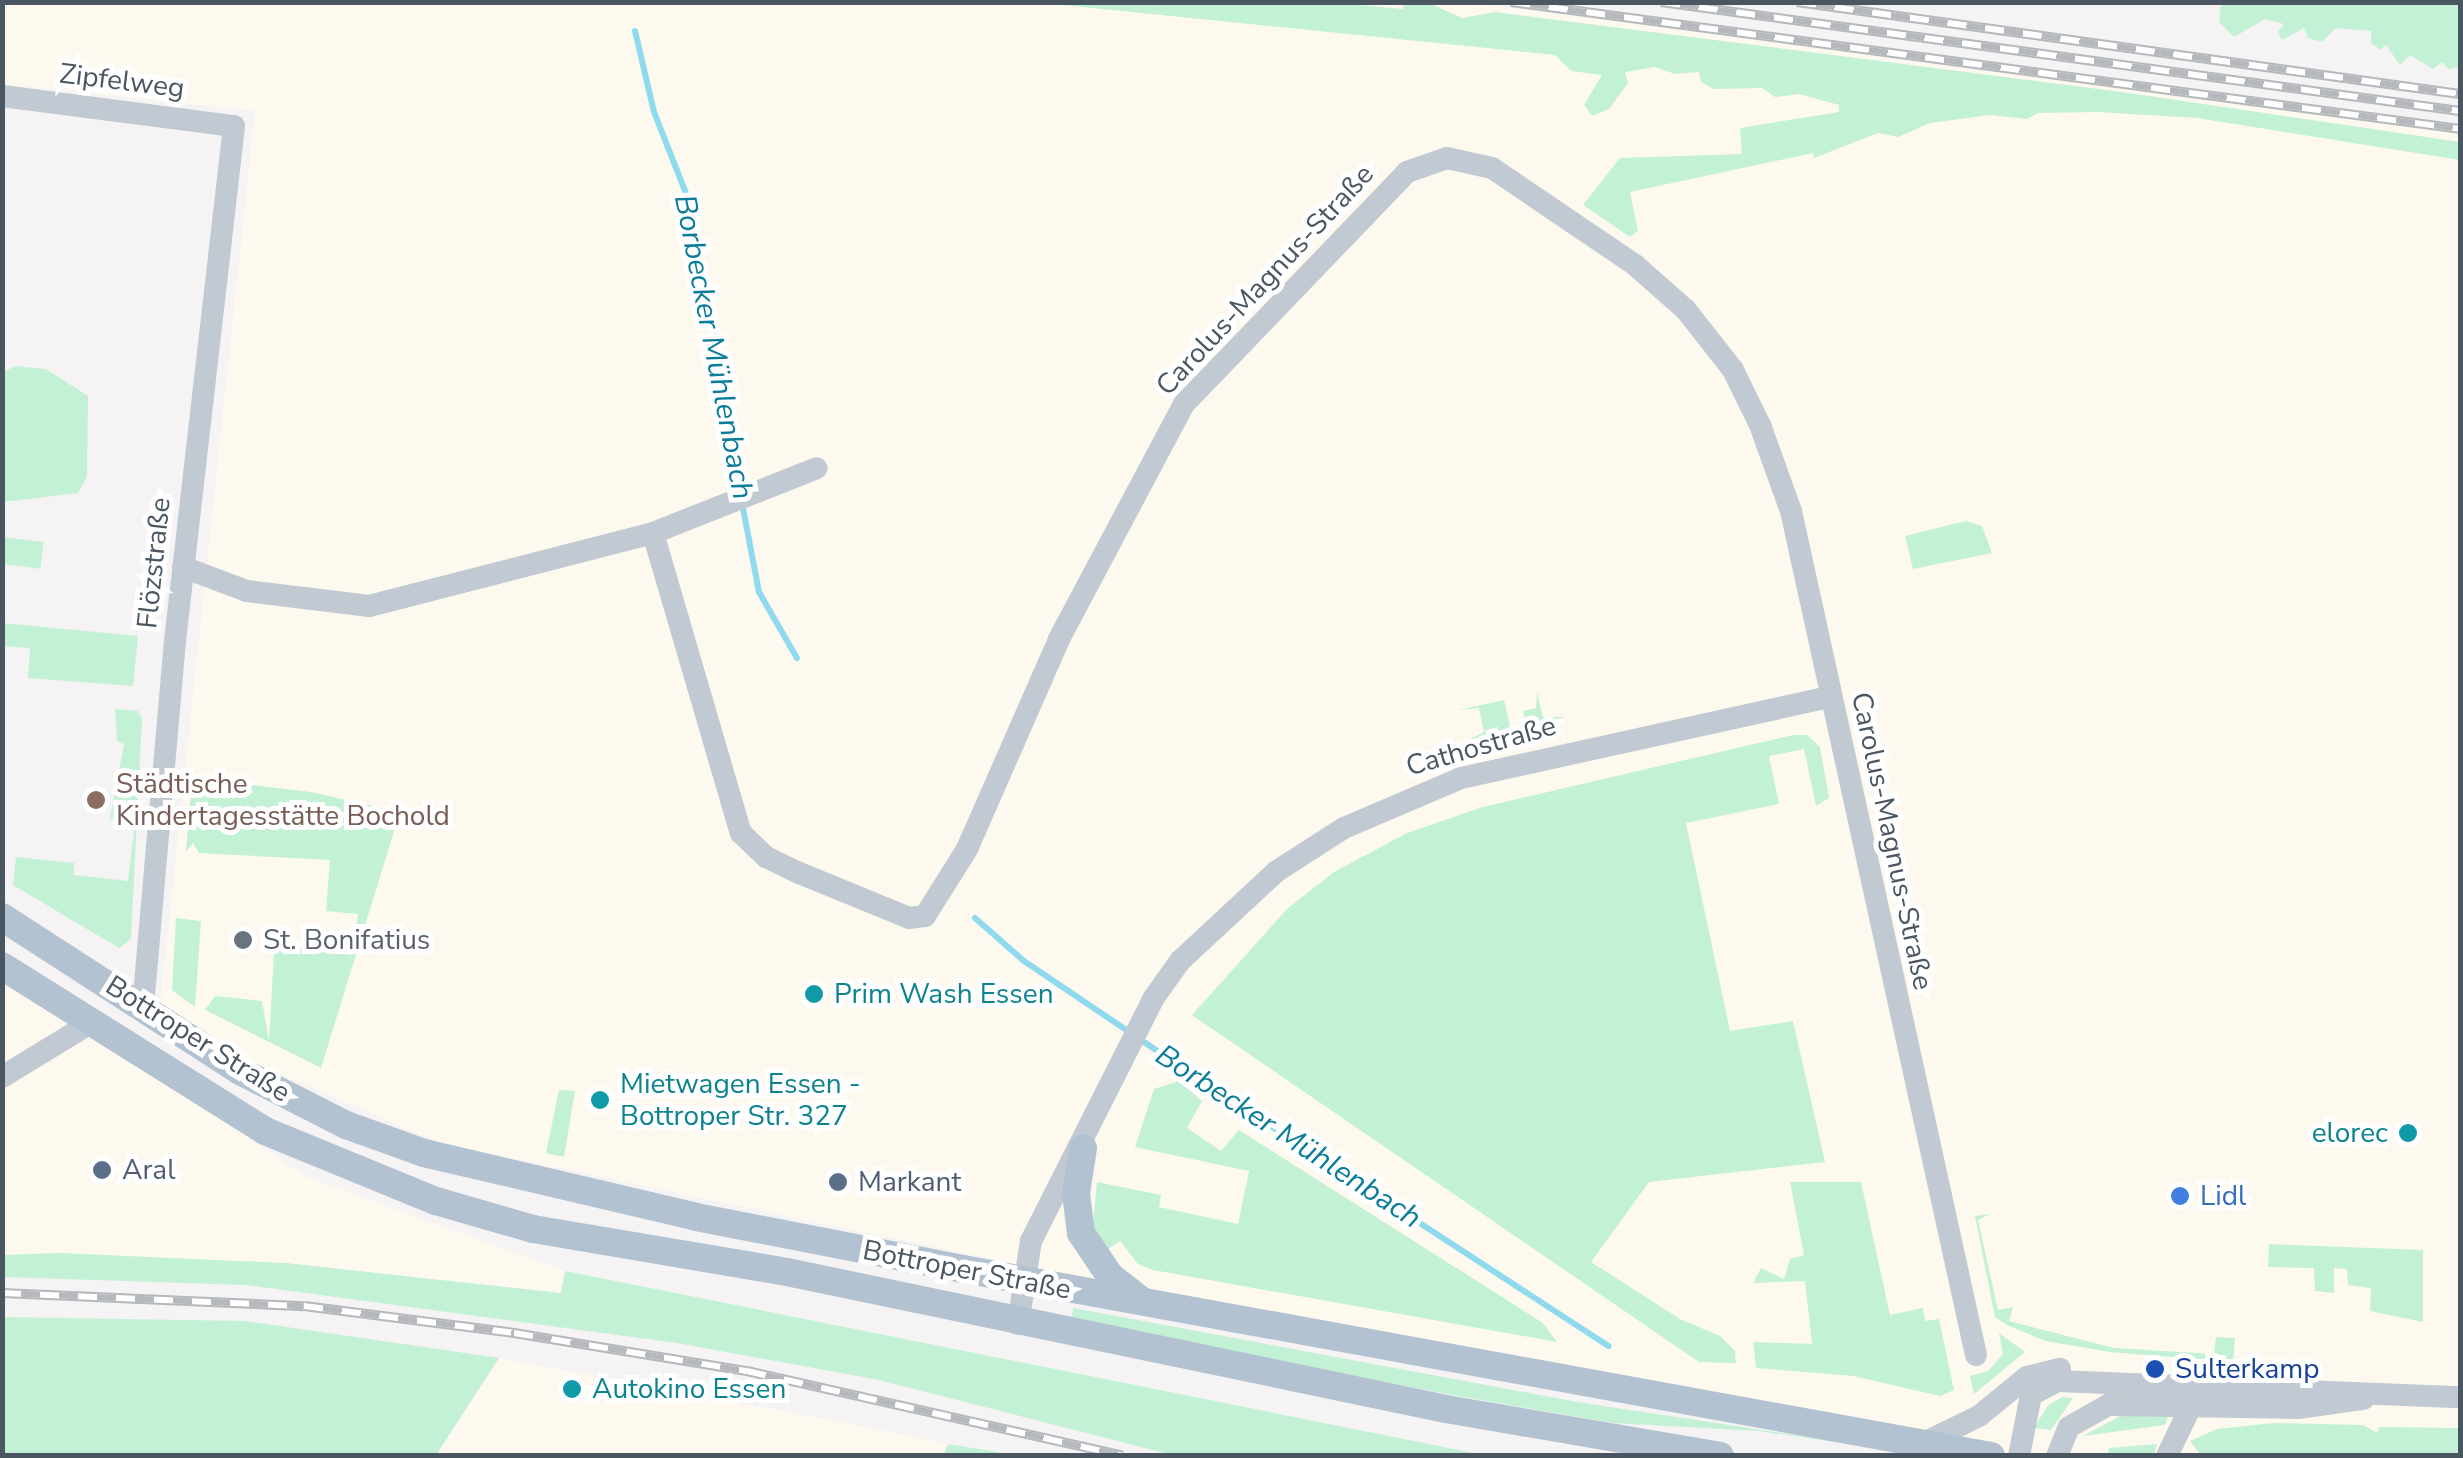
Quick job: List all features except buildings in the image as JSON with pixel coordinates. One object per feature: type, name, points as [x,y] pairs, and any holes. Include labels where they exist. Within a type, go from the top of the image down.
[{"type":"main road","name":"Bottroper Straße","points":[[2,917],[288,1097],[424,1153],[696,1217],[1144,1304],[1928,1441],[1991,1456]]},
{"type":"main road","name":"Bottroper Straße","points":[[2,966],[265,1131],[436,1201],[533,1229],[787,1272],[1018,1324],[1446,1409],[1720,1456]]},
{"type":"main road","points":[[92,1022],[137,1003]]},
{"type":"main road","points":[[1083,1148],[1076,1192],[1081,1233],[1110,1276],[1144,1304]]},
{"type":"street","name":"Zipfelweg","points":[[2,96],[234,126]]},
{"type":"street","name":"Flözstraße","points":[[137,1003],[234,126]]},
{"type":"street","name":"Carolus-Magnus-Straße","points":[[653,533],[740,833],[766,857],[910,918],[924,916],[957,867],[1059,639],[1184,404],[1407,172],[1447,158],[1492,168],[1635,265],[1686,310],[1733,370],[1791,511],[1976,1355]]},
{"type":"street","points":[[183,568],[247,590],[370,606],[653,533],[699,510],[816,468]]},
{"type":"street","name":"Cathostraße","points":[[1018,1324],[1031,1241],[1083,1148],[1117,1064],[1141,1019],[1180,961],[1242,900],[1308,849],[1406,798],[1521,763],[1830,697]]},
{"type":"street","name":"Bottroper Straße","points":[[2,1078],[92,1022]]},
{"type":"street","points":[[1928,1441],[1979,1416],[2012,1386],[2042,1370],[2074,1371],[2096,1381]]},
{"type":"street","points":[[2019,1456],[2031,1396],[2057,1382],[2460,1396]]},
{"type":"street","points":[[2057,1456],[2069,1427],[2092,1410],[2191,1406],[2298,1408],[2391,1395]]},
{"type":"street","points":[[2167,1456],[2191,1406]]},
{"type":"shaded area","points":[[1465,2],[2460,130],[2460,1455],[1894,1455],[1896,1450],[440,1143],[254,1063],[160,1006],[255,111],[3,84],[3,3]]},
{"type":"shaded area","points":[[2,970],[305,1176],[565,1271],[561,1293],[284,1263],[3,1254]]},
{"type":"shaded area","name":"Autokino Essen","points":[[499,1358],[948,1444],[943,1456],[436,1456]]},
{"type":"green space","points":[[1043,3],[1337,3],[1403,9],[1404,3],[1429,3],[1462,18],[1495,12],[2122,92],[2460,142],[2460,160],[2197,118],[2097,112],[2038,113],[2027,119],[1990,115],[1930,123],[1898,137],[1878,133],[1814,158],[1813,153],[1630,192],[1638,231],[1630,237],[1583,205],[1620,158],[1742,154],[1740,128],[1839,112],[1839,105],[1799,94],[1775,97],[1762,88],[1714,89],[1701,82],[1699,72],[1675,74],[1655,67],[1625,72],[1628,83],[1609,109],[1592,116],[1584,105],[1602,75],[1571,71],[1555,55]]},
{"type":"green space","points":[[2221,3],[2460,3],[2460,67],[2448,69],[2442,62],[2433,69],[2410,55],[2400,65],[2386,45],[2381,50],[2371,43],[2371,31],[2336,28],[2322,42],[2308,38],[2304,28],[2282,40],[2278,32],[2284,24],[2265,19],[2234,37],[2219,22]]},
{"type":"green space","points":[[15,366],[46,369],[88,396],[87,477],[78,493],[3,502],[3,372]]},
{"type":"green space","points":[[1966,521],[1982,526],[1992,553],[1913,569],[1905,536]]},
{"type":"green space","points":[[3,537],[44,542],[40,569],[2,564]]},
{"type":"green space","points":[[2,623],[138,636],[133,686],[28,678],[30,648],[3,646]]},
{"type":"green space","points":[[1537,692],[1543,717],[1566,717],[1526,726],[1523,711],[1536,708]]},
{"type":"green space","points":[[1504,700],[1511,731],[1468,740],[1484,732],[1479,708],[1458,710]]},
{"type":"green space","points":[[115,709],[138,711],[142,719],[131,939],[119,948],[13,885],[16,857],[74,863],[74,875],[128,881],[135,822],[110,819],[124,744],[117,741]]},
{"type":"green space","points":[[1793,735],[1807,735],[1820,747],[1829,798],[1816,806],[1804,749],[1769,756],[1779,804],[1686,823],[1730,1031],[1793,1021],[1825,1162],[1649,1182],[1591,1262],[1680,1319],[1720,1336],[1735,1351],[1736,1363],[1699,1362],[1192,1015],[1288,908],[1334,872],[1407,833],[1483,807]]},
{"type":"green space","points":[[192,778],[311,792],[400,812],[321,1068],[205,1010],[215,996],[262,1001],[269,1041],[274,953],[280,947],[352,955],[358,914],[326,911],[330,860],[199,853],[193,843],[186,852]]},
{"type":"green space","points":[[176,918],[201,921],[195,1007],[172,990]]},
{"type":"green space","points":[[1179,1081],[1202,1101],[1187,1128],[1221,1151],[1239,1130],[1543,1323],[1557,1342],[1153,1270],[1138,1264],[1120,1241],[1105,1251],[1093,1224],[1097,1182],[1161,1195],[1159,1207],[1238,1224],[1249,1171],[1135,1147],[1154,1089]]},
{"type":"green space","points":[[559,1090],[575,1091],[564,1157],[546,1153]]},
{"type":"green space","points":[[1790,1182],[1861,1182],[1890,1315],[1923,1308],[1925,1321],[1939,1319],[1954,1390],[1940,1396],[1853,1376],[1756,1368],[1753,1342],[1812,1344],[1805,1281],[1753,1283],[1761,1268],[1784,1279],[1790,1259],[1804,1255]]},
{"type":"green space","points":[[1990,1214],[1978,1220],[1998,1310],[2013,1307],[2009,1321],[2114,1348],[2214,1354],[2216,1337],[2235,1338],[2233,1362],[2110,1352],[2045,1341],[2007,1325],[1995,1317],[1975,1216]]},
{"type":"green space","points":[[2269,1244],[2423,1250],[2423,1322],[2370,1311],[2371,1288],[2348,1285],[2347,1269],[2334,1268],[2334,1293],[2315,1291],[2314,1268],[2268,1267]]},
{"type":"green space","points":[[60,1253],[285,1263],[561,1293],[565,1271],[1484,1455],[1172,1455],[879,1380],[677,1343],[246,1285],[3,1277],[3,1255]]},
{"type":"green space","points":[[1073,1308],[1577,1402],[1926,1455],[1758,1431],[1613,1423],[1071,1323]]},
{"type":"green space","points":[[3,1317],[245,1321],[499,1358],[436,1455],[3,1455]]},
{"type":"green space","points":[[1999,1333],[2025,1352],[1974,1394],[1970,1376],[1988,1371],[2003,1354]]},
{"type":"green space","points":[[2062,1397],[2073,1398],[2051,1430],[2034,1428],[2048,1405]]},
{"type":"green space","points":[[2124,1414],[2169,1414],[2165,1425],[2083,1436]]},
{"type":"green space","points":[[2274,1423],[2363,1425],[2377,1433],[2379,1427],[2458,1428],[2460,1455],[2201,1455],[2190,1441],[2217,1429]]},
{"type":"green space","points":[[948,1444],[1016,1455],[943,1455]]},
{"type":"green space","points":[[2157,1444],[2154,1455],[2108,1455],[2109,1448]]},
{"type":"waterway","name":"Borbecker Mühlenbach","points":[[635,31],[654,112],[693,211],[739,491]]},
{"type":"waterway","name":"Borbecker Mühlenbach","points":[[742,503],[759,592],[797,658]]},
{"type":"waterway","name":"Borbecker Mühlenbach","points":[[975,918],[1024,961],[1608,1346]]},
{"type":"railway","points":[[1511,2],[2460,129]]},
{"type":"railway","points":[[1661,2],[2460,111]]},
{"type":"railway","points":[[1797,2],[2460,94]]},
{"type":"railway","points":[[2,1293],[304,1306],[514,1333],[747,1371],[1123,1456]]},
{"type":"place","name":"Städtische Kindertagesstätte Bochold","points":[[96,800]]},
{"type":"place","name":"St. Bonifatius","points":[[243,940]]},
{"type":"place","name":"Prim Wash Essen","points":[[814,994]]},
{"type":"place","name":"Mietwagen Essen - Bottroper Str. 327","points":[[600,1100]]},
{"type":"place","name":"elorec","points":[[2408,1133]]},
{"type":"place","name":"Aral","points":[[102,1170]]},
{"type":"place","name":"Markant","points":[[838,1182]]},
{"type":"place","name":"Lidl","points":[[2180,1196]]},
{"type":"place","name":"Sulterkamp","points":[[2155,1369]]},
{"type":"place","name":"Autokino Essen","points":[[572,1389]]}]
